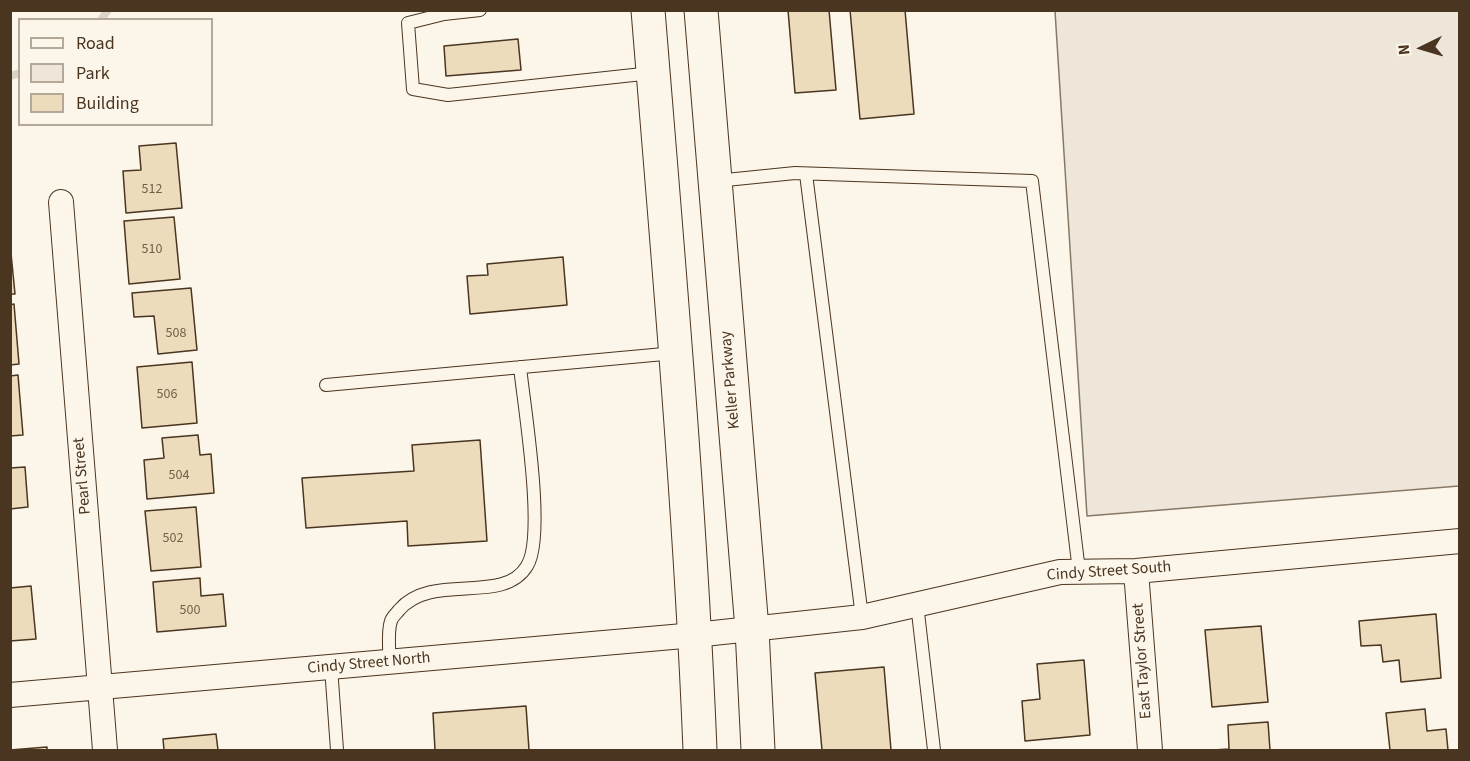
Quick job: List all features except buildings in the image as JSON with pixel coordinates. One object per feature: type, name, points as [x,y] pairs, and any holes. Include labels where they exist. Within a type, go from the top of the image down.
[{"type":"main road","name":"Keller Parkway","points":[[648,10],[676,353],[724,632],[758,750]]},
{"type":"main road","name":"Keller Parkway","points":[[700,750],[724,632],[715,181],[701,10]]},
{"type":"street","name":"Pearl Street","points":[[61,202],[105,750]]},
{"type":"street","name":"Cindy Street South","points":[[724,632],[862,617],[1060,572],[1136,570],[1460,541]]},
{"type":"street","name":"East Taylor Street","points":[[1136,570],[1150,750]]},
{"type":"street","name":"Cindy Street North","points":[[10,694],[100,688],[724,632]]},
{"type":"lane","points":[[480,10],[444,14],[408,23],[413,89],[448,95],[653,73]]},
{"type":"lane","points":[[806,174],[862,617]]},
{"type":"lane","points":[[715,181],[806,174],[1032,181],[1079,571]]},
{"type":"lane","points":[[326,386],[676,353]]},
{"type":"lane","points":[[389,662],[391,620],[409,598],[438,589],[491,586],[513,581],[528,566],[535,536],[520,367]]},
{"type":"lane","points":[[917,604],[934,750]]},
{"type":"lane","points":[[331,667],[337,750]]},
{"type":"green space","points":[[1055,11],[1459,11],[1459,486],[1087,516]]},
{"type":"waterway","points":[[102,18],[108,10]]},
{"type":"waterway","points":[[10,76],[18,74]]}]
